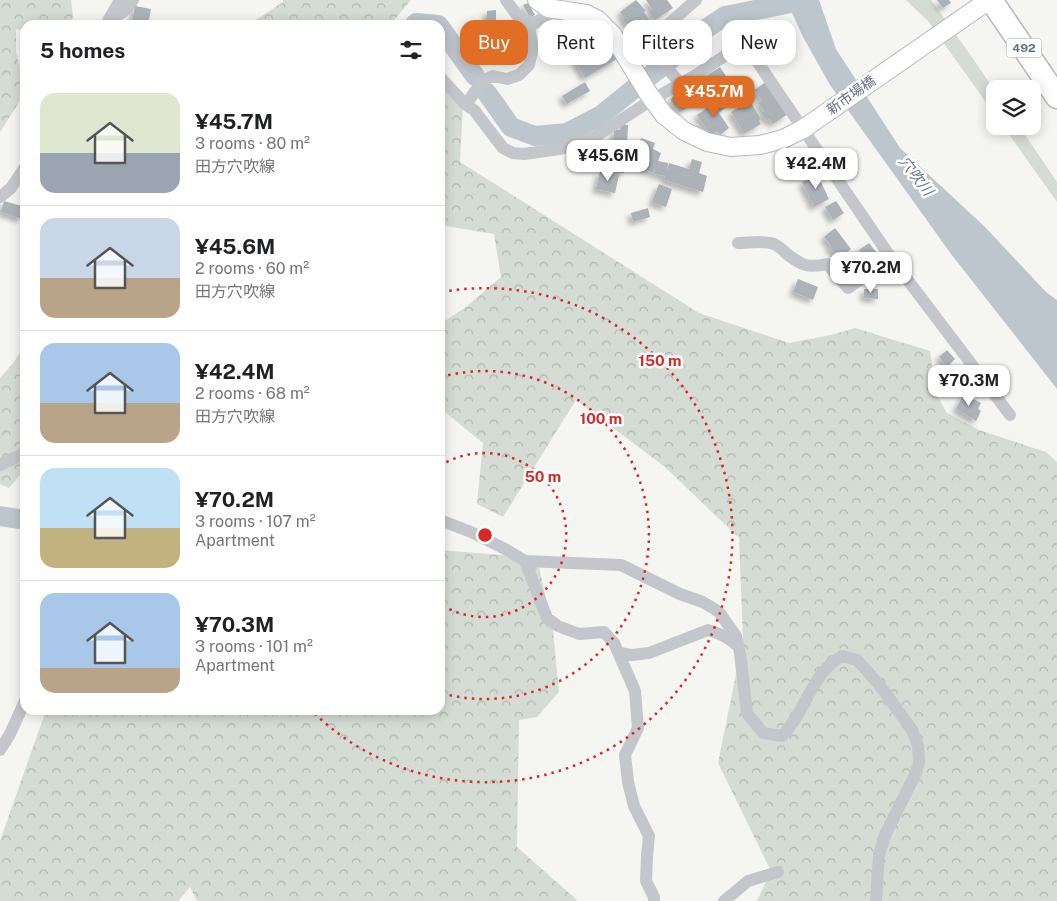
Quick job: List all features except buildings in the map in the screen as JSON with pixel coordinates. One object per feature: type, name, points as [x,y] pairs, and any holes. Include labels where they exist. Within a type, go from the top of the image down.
[{"type":"highway","name":"492","points":[[980,1],[1057,97]]},
{"type":"main road","name":"新市場橋","points":[[537,0],[548,8],[586,14],[598,20],[612,34],[664,115],[684,131],[707,142],[731,147],[760,146],[783,139],[809,124],[961,19],[980,1]]},
{"type":"street","points":[[111,20],[122,14],[133,0]]},
{"type":"street","points":[[506,0],[519,18],[535,23]]},
{"type":"street","points":[[673,20],[696,0]]},
{"type":"street","points":[[108,20],[118,1]]},
{"type":"street","points":[[466,106],[482,82],[493,76],[508,78],[519,75],[530,65],[533,48],[529,27],[560,9]]},
{"type":"street","points":[[445,83],[466,106],[474,110],[503,148],[513,154],[524,154],[560,149],[595,137],[651,96],[678,80],[696,75],[738,47],[746,47],[809,124],[891,258],[1010,415]]},
{"type":"street","points":[[633,69],[636,65]]},
{"type":"street","points":[[664,65],[678,80]]},
{"type":"street","points":[[0,197],[11,188],[20,174]]},
{"type":"street","points":[[738,243],[771,243],[778,246],[797,262],[813,267],[828,264],[848,288],[891,258]]},
{"type":"street","points":[[0,465],[20,455]]},
{"type":"street","points":[[445,522],[471,532],[525,561],[621,565],[680,594],[703,602],[719,612],[736,636],[747,713],[763,733],[782,736],[790,728],[816,682],[832,661],[842,656],[857,660],[884,691],[912,730],[918,746],[919,762],[916,773],[885,834],[879,855],[876,901]]},
{"type":"street","points":[[525,561],[547,618],[558,626],[579,634],[604,632],[614,642],[636,691],[638,728],[625,756],[628,782],[634,806],[649,836],[646,881],[654,901]]},
{"type":"street","points":[[619,653],[632,655],[649,653],[708,630],[730,639],[738,646]]},
{"type":"street","points":[[0,750],[20,712]]},
{"type":"street","points":[[724,901],[748,881],[778,872]]},
{"type":"green space","points":[[0,0],[71,0],[73,17],[72,20],[20,20],[20,29],[16,29],[16,52],[20,68],[20,101],[0,132]]},
{"type":"green space","points":[[283,0],[411,0],[394,20],[256,20],[283,2]]},
{"type":"green space","points":[[906,0],[931,0],[988,80],[986,80],[986,102],[928,21]]},
{"type":"green space","points":[[445,92],[463,105],[460,162],[699,313],[789,343],[831,335],[855,328],[930,351],[936,394],[947,413],[979,430],[1046,452],[1057,462],[1057,901],[757,901],[771,871],[718,763],[743,640],[739,538],[665,467],[576,400],[503,517],[477,504],[483,443],[445,412],[445,321],[466,307],[501,277],[494,234],[445,226]]},
{"type":"green space","points":[[1009,135],[1025,135],[1057,182],[1057,202]]},
{"type":"green space","points":[[20,353],[20,475],[9,488],[0,484],[0,378]]},
{"type":"green space","points":[[445,550],[537,558],[553,631],[559,692],[537,717],[519,720],[517,847],[578,901],[197,901],[190,887],[178,901],[0,901],[0,841],[44,715],[445,715]]},
{"type":"water","name":"穴吹川","points":[[786,0],[819,0],[836,49],[900,148],[985,227],[1046,292],[1057,300],[1057,389],[951,254],[830,85]]},
{"type":"waterway","points":[[487,93],[511,127],[535,136],[567,133],[600,116],[676,55],[701,32],[725,16],[801,1]]},
{"type":"waterway","points":[[445,34],[475,76]]},
{"type":"waterway","points":[[0,516],[20,519]]}]
